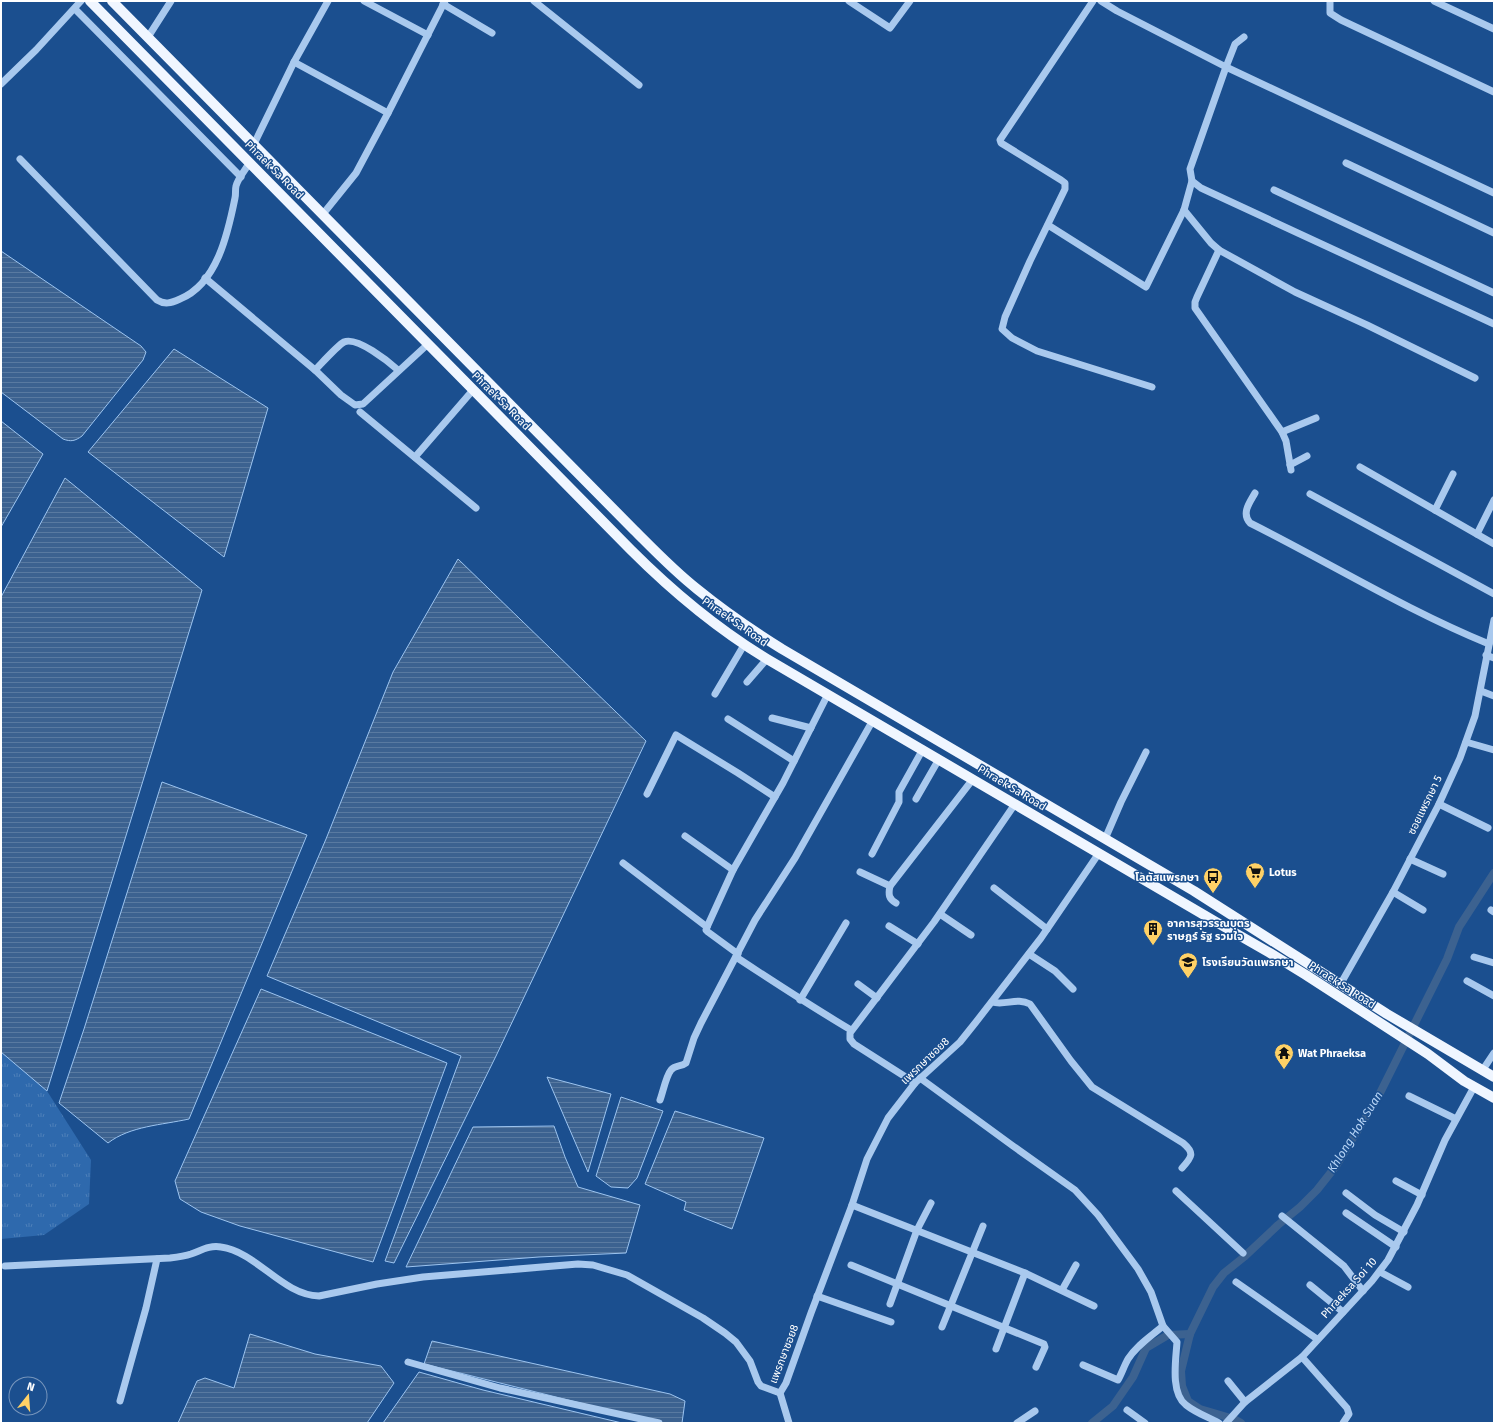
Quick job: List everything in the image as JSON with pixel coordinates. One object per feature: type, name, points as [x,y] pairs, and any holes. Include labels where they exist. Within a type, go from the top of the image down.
[{"type":"main road","name":"Phraek Sa Road","points":[[90,1],[651,570],[702,615],[744,645],[767,659],[1270,953],[1417,1046],[1474,1087],[1494,1098]]},
{"type":"main road","name":"Phraek Sa Road","points":[[112,1],[652,548],[683,578],[710,600],[782,649],[1217,905],[1340,985],[1494,1077]]},
{"type":"main road","points":[[413,329],[424,318]]},
{"type":"street","points":[[1,84],[23,63],[81,1]]},
{"type":"street","points":[[148,37],[171,1]]},
{"type":"street","points":[[254,144],[294,62],[328,1]]},
{"type":"street","points":[[364,1],[428,35]]},
{"type":"street","points":[[534,1],[639,85]]},
{"type":"street","points":[[849,1],[890,28],[910,1]]},
{"type":"street","points":[[1093,1],[1000,140],[1002,143],[1065,183],[1065,189],[1030,260],[1005,317],[1002,329],[1012,338],[1037,351],[1152,387]]},
{"type":"street","points":[[1101,1],[1123,14],[1226,67],[1494,193]]},
{"type":"street","points":[[1330,1],[1330,13],[1337,18],[1494,92]]},
{"type":"street","points":[[1434,1],[1494,29]]},
{"type":"street","points":[[323,214],[356,173],[444,3],[492,33]]},
{"type":"street","points":[[75,9],[241,177]]},
{"type":"street","points":[[1048,225],[1146,287],[1184,210],[1192,181],[1190,169],[1226,67],[1236,44],[1244,37]]},
{"type":"street","points":[[294,62],[388,113]]},
{"type":"street","points":[[20,159],[157,300],[163,304],[170,304],[184,298],[199,286],[214,267],[221,251],[234,203],[236,185],[250,162]]},
{"type":"street","points":[[1346,163],[1494,233]]},
{"type":"street","points":[[1192,181],[1201,188],[1494,324]]},
{"type":"street","points":[[1274,190],[1494,293]]},
{"type":"street","points":[[1184,210],[1211,243],[1219,250],[1295,292],[1367,325],[1475,378]]},
{"type":"street","points":[[1219,250],[1197,297],[1195,308],[1285,430],[1291,468],[1307,456]]},
{"type":"street","points":[[205,278],[314,370],[341,395],[355,405],[363,404],[398,370],[428,344]]},
{"type":"street","points":[[314,370],[344,342],[352,341],[383,357],[398,370]]},
{"type":"street","points":[[415,457],[473,390]]},
{"type":"street","points":[[360,412],[476,508]]},
{"type":"street","points":[[1285,430],[1316,418]]},
{"type":"street","points":[[1360,467],[1494,544]]},
{"type":"street","points":[[1435,510],[1453,474]]},
{"type":"street","points":[[1255,493],[1247,508],[1247,520],[1250,522],[1396,602],[1448,628],[1489,644]]},
{"type":"street","points":[[1310,494],[1494,594]]},
{"type":"street","points":[[1477,534],[1494,500]]},
{"type":"street","name":"ซอยแพรกษา 5","points":[[1340,985],[1393,892],[1439,804],[1466,742],[1481,691],[1486,655],[1494,620]]},
{"type":"street","points":[[715,694],[744,645]]},
{"type":"street","points":[[1486,655],[1494,658]]},
{"type":"street","points":[[747,682],[767,659]]},
{"type":"street","points":[[1481,691],[1494,696]]},
{"type":"street","points":[[828,694],[775,797],[733,870],[706,930],[737,956],[800,1000],[851,1030]]},
{"type":"street","points":[[772,718],[811,728]]},
{"type":"street","points":[[728,719],[794,761]]},
{"type":"street","points":[[660,1100],[671,1070],[675,1067],[683,1066],[686,1063],[694,1038],[701,1023],[755,920],[795,858],[873,720]]},
{"type":"street","points":[[647,794],[676,735],[775,797]]},
{"type":"street","points":[[1466,742],[1494,750]]},
{"type":"street","points":[[872,854],[899,802],[899,792],[923,750]]},
{"type":"street","points":[[1105,839],[1121,802],[1146,752]]},
{"type":"street","points":[[916,799],[939,759]]},
{"type":"street","points":[[896,903],[889,897],[888,893],[890,886],[973,779]]},
{"type":"street","points":[[1015,804],[940,914],[851,1030],[849,1036],[854,1044],[918,1081],[1075,1190],[1098,1214],[1138,1269],[1151,1292],[1165,1329],[1177,1342],[1175,1376],[1179,1395],[1184,1404],[1196,1412],[1219,1423]]},
{"type":"street","points":[[1439,804],[1488,828]]},
{"type":"street","points":[[685,836],[733,870]]},
{"type":"street","name":"แพรกษาซอย8","points":[[789,1423],[780,1393],[786,1383],[852,1205],[867,1159],[888,1118],[918,1081],[960,1042],[992,1002],[1047,929],[1099,853]]},
{"type":"street","points":[[1410,859],[1443,874]]},
{"type":"street","points":[[623,863],[707,927]]},
{"type":"street","points":[[860,872],[890,886]]},
{"type":"street","points":[[994,888],[1047,929]]},
{"type":"street","points":[[1393,892],[1423,910]]},
{"type":"street","points":[[940,914],[971,935]]},
{"type":"street","points":[[800,1000],[846,923]]},
{"type":"street","points":[[889,926],[918,944]]},
{"type":"street","points":[[1029,954],[1055,971],[1073,989]]},
{"type":"street","points":[[1474,957],[1494,963]]},
{"type":"street","points":[[1467,981],[1494,996]]},
{"type":"street","points":[[858,984],[877,998]]},
{"type":"street","points":[[992,1002],[998,1004],[1018,1001],[1030,1004],[1092,1087],[1189,1148],[1191,1154],[1190,1158],[1182,1168]]},
{"type":"street","points":[[1482,1071],[1494,1053]]},
{"type":"street","name":"Phraeksa Soi 10","points":[[1226,1423],[1243,1405],[1302,1357],[1380,1272],[1404,1232],[1422,1195],[1438,1156],[1474,1087]]},
{"type":"street","points":[[1409,1096],[1456,1120]]},
{"type":"street","points":[[1396,1181],[1422,1195]]},
{"type":"street","points":[[1176,1191],[1243,1253]]},
{"type":"street","points":[[1346,1193],[1375,1215],[1404,1232]]},
{"type":"street","points":[[890,1304],[917,1230],[931,1203]]},
{"type":"street","points":[[852,1205],[1025,1273],[1094,1306]]},
{"type":"street","points":[[1346,1214],[1396,1247]]},
{"type":"street","points":[[1282,1216],[1344,1266],[1363,1291]]},
{"type":"street","points":[[942,1327],[983,1226]]},
{"type":"street","points":[[5,1266],[181,1257],[210,1246],[222,1247],[230,1249],[247,1258],[294,1289],[312,1296],[319,1296],[377,1284],[423,1277],[573,1265],[593,1265],[627,1275],[682,1305],[725,1333],[736,1342],[750,1361],[761,1386],[780,1393]]},
{"type":"street","points":[[120,1401],[146,1308],[157,1259]]},
{"type":"street","points":[[851,1265],[1044,1344],[1045,1347],[1036,1367]]},
{"type":"street","points":[[1062,1290],[1076,1265]]},
{"type":"street","points":[[1380,1272],[1408,1287]]},
{"type":"street","points":[[996,1349],[1025,1273]]},
{"type":"street","points":[[1236,1282],[1317,1339]]},
{"type":"street","points":[[1310,1285],[1343,1312]]},
{"type":"street","points":[[817,1296],[891,1322]]},
{"type":"street","points":[[1083,1366],[1118,1380],[1128,1360],[1142,1342],[1165,1329]]},
{"type":"street","points":[[1302,1357],[1347,1408],[1349,1414],[1343,1423]]},
{"type":"street","points":[[408,1362],[500,1388],[659,1423]]},
{"type":"street","points":[[1228,1381],[1243,1405]]},
{"type":"street","points":[[1127,1410],[1145,1423]]},
{"type":"street","points":[[1017,1423],[1035,1411]]},
{"type":"green space","points":[[1,1047],[47,1091],[91,1160],[89,1204],[44,1235],[1,1239]]},
{"type":"shaded area","points":[[1,251],[141,346],[146,352],[143,360],[82,436],[75,440],[71,441],[63,439],[1,392]]},
{"type":"shaded area","points":[[174,349],[268,408],[224,557],[88,452]]},
{"type":"shaded area","points":[[1,421],[43,454],[1,527]]},
{"type":"shaded area","points":[[65,478],[202,590],[47,1091],[1,1052],[1,597]]},
{"type":"shaded area","points":[[458,559],[646,741],[496,1056],[394,1263],[385,1261],[461,1056],[267,976],[326,839],[393,672]]},
{"type":"shaded area","points":[[162,782],[307,835],[189,1119],[136,1130],[117,1137],[108,1143],[59,1103]]},
{"type":"shaded area","points":[[261,989],[447,1063],[373,1262],[240,1226],[201,1212],[180,1199],[175,1181]]},
{"type":"shaded area","points":[[547,1077],[611,1094],[588,1172]]},
{"type":"shaded area","points":[[621,1097],[663,1111],[637,1178],[628,1188],[611,1187],[596,1176]]},
{"type":"shaded area","points":[[675,1111],[764,1138],[732,1229],[684,1210],[686,1202],[645,1184]]},
{"type":"shaded area","points":[[554,1126],[578,1187],[640,1205],[626,1253],[539,1257],[406,1267],[473,1127]]},
{"type":"shaded area","points":[[250,1334],[315,1354],[381,1366],[394,1383],[367,1423],[178,1423],[197,1381],[205,1378],[234,1388]]},
{"type":"shaded area","points":[[432,1341],[670,1394],[685,1401],[682,1423],[652,1423],[652,1421],[424,1364]]},
{"type":"shaded area","points":[[419,1372],[483,1390],[622,1423],[383,1423]]},
{"type":"waterway","name":"Khlong Hok Suan","points":[[1241,1423],[1234,1419],[1200,1409],[1188,1401],[1182,1386],[1181,1371],[1190,1334],[1213,1287],[1224,1273],[1300,1207],[1317,1190],[1336,1166],[1378,1097],[1447,959],[1459,927],[1494,873]]},
{"type":"waterway","points":[[1092,1423],[1113,1406],[1133,1377],[1146,1348],[1168,1335],[1190,1334]]},
{"type":"place","name":"Lotus","points":[[1255,889]]},
{"type":"place","name":"โลตัสแพรกษา","points":[[1213,894]]},
{"type":"place","name":"อาคารสุวรรณบุตร ราษฎร์ รัฐ รวมใจ","points":[[1153,946]]},
{"type":"place","name":"โรงเรียนวัดแพรกษา","points":[[1188,979]]},
{"type":"place","name":"Wat Phraeksa","points":[[1284,1070]]}]
